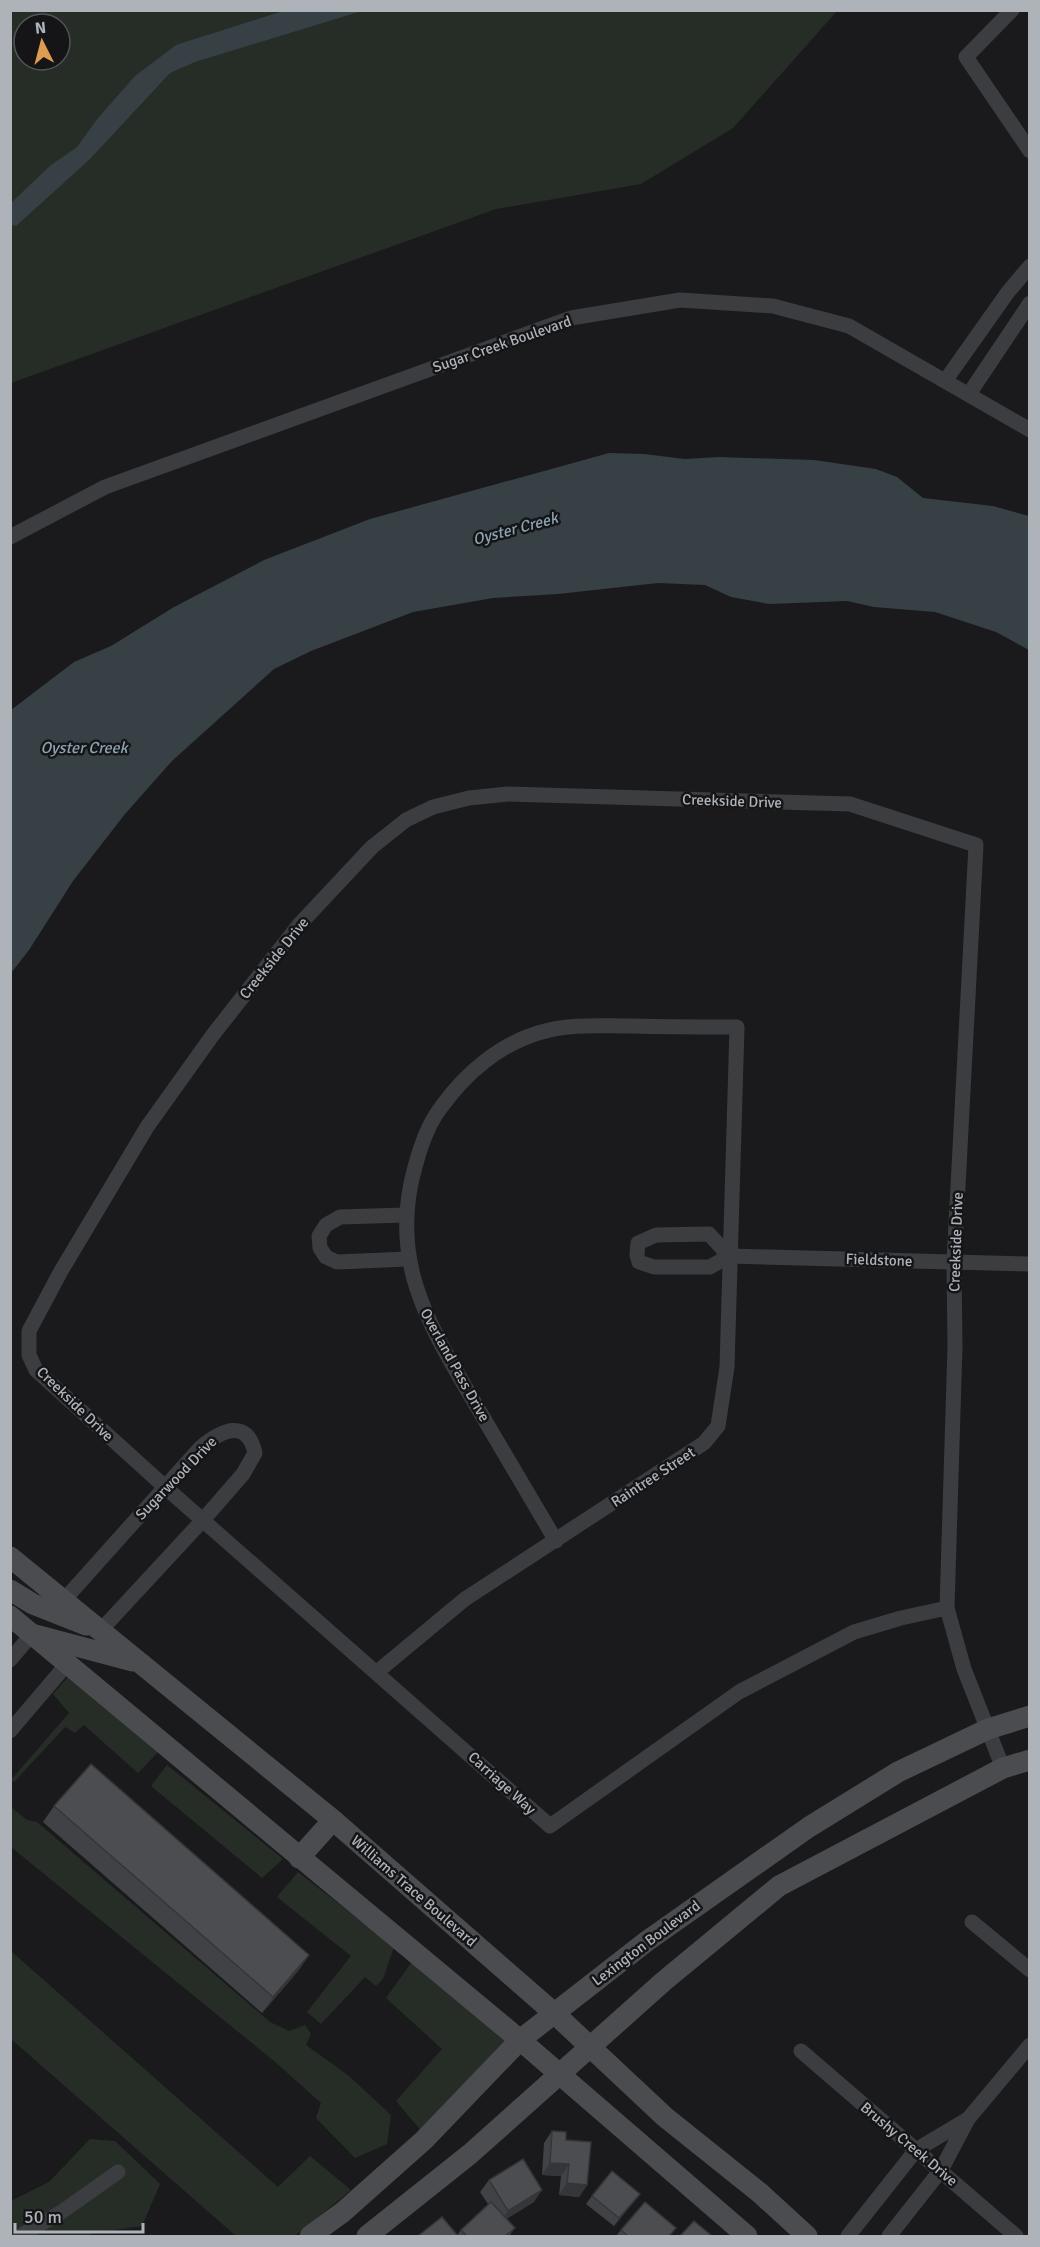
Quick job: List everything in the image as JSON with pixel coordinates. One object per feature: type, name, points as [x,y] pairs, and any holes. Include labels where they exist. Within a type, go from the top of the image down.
[{"type":"main road","name":"Williams Trace Boulevard","points":[[10,1557],[333,1820],[554,2013],[665,2117],[760,2193],[807,2236]]},
{"type":"main road","points":[[10,1590],[33,1604],[100,1630]]},
{"type":"main road","points":[[10,1616],[520,2040],[747,2236]]},
{"type":"main road","points":[[32,1634],[141,1663]]},
{"type":"main road","name":"Lexington Boulevard","points":[[310,2236],[343,2212],[424,2140],[520,2040],[664,1928],[809,1827],[898,1772],[988,1729],[1029,1716]]},
{"type":"main road","points":[[367,2236],[470,2154],[558,2073],[664,1981],[779,1886],[1003,1768],[1029,1760]]},
{"type":"main road","points":[[299,1857],[333,1820]]},
{"type":"street","points":[[1012,10],[966,57],[1029,151]]},
{"type":"street","points":[[945,381],[1029,266]]},
{"type":"street","name":"Sugar Creek Boulevard","points":[[10,537],[105,487],[571,318],[680,300],[773,306],[849,326],[1029,430]]},
{"type":"street","points":[[969,394],[1029,303]]},
{"type":"street","name":"Creekside Drive","points":[[165,1487],[36,1370],[29,1355],[29,1331],[61,1271],[147,1127],[212,1036],[298,926],[372,847],[406,820],[433,807],[469,798],[508,794],[850,804],[976,844],[954,1262],[955,1346],[947,1608],[963,1669],[1003,1768]]},
{"type":"street","name":"Overland Pass Drive","points":[[556,1541],[436,1337],[419,1299],[408,1259],[406,1215],[411,1180],[420,1149],[433,1118],[458,1084],[485,1060],[537,1033],[575,1026],[737,1027]]},
{"type":"street","name":"Raintree Street","points":[[377,1672],[465,1599],[704,1443],[718,1426],[727,1367],[737,1027]]},
{"type":"street","points":[[406,1215],[340,1217],[326,1226],[319,1236],[320,1248],[326,1257],[337,1262],[408,1259]]},
{"type":"street","name":"Fieldstone","points":[[729,1256],[709,1234],[656,1235],[638,1243],[637,1255],[639,1262],[654,1267],[710,1267],[729,1256],[1029,1264]]},
{"type":"street","name":"Sugarwood Drive","points":[[64,1600],[201,1448],[218,1434],[228,1431],[237,1431],[247,1435],[255,1453],[251,1463],[203,1520],[100,1630]]},
{"type":"street","name":"Carriage Way","points":[[165,1487],[550,1826],[739,1692],[854,1632],[901,1618],[947,1608]]},
{"type":"street","points":[[10,1660],[32,1634]]},
{"type":"street","points":[[10,1731],[67,1664]]},
{"type":"street","points":[[972,1922],[1029,1970]]},
{"type":"street","points":[[889,2236],[941,2170],[968,2119],[1029,2045]]},
{"type":"street","name":"Brushy Creek Drive","points":[[801,2051],[1016,2236]]},
{"type":"street","points":[[848,2236],[916,2150],[968,2119]]},
{"type":"street","points":[[20,2236],[60,2213],[118,2172]]},
{"type":"shaded area","points":[[11,11],[837,11],[733,128],[641,184],[496,209],[11,383]]},
{"type":"shaded area","points":[[69,1676],[161,1749],[138,1773],[84,1725],[75,1733],[65,1727],[14,1782],[11,1780],[69,1713],[53,1694]]},
{"type":"shaded area","points":[[167,1765],[283,1859],[262,1878],[151,1786]]},
{"type":"shaded area","points":[[11,1807],[27,1820],[37,1822],[270,2022],[289,2031],[305,2025],[311,2034],[306,2045],[349,2076],[391,2115],[387,2144],[355,2158],[316,2118],[321,2103],[274,2061],[11,1847]]},
{"type":"shaded area","points":[[298,1872],[394,1947],[383,1979],[376,1986],[365,1977],[321,2024],[307,2012],[351,1956],[277,1897]]},
{"type":"shaded area","points":[[11,1951],[278,2187],[310,2156],[351,2190],[295,2236],[236,2236],[11,2039]]},
{"type":"shaded area","points":[[414,1959],[513,2041],[423,2133],[396,2101],[442,2049],[386,1998]]},
{"type":"shaded area","points":[[90,2139],[115,2141],[160,2184],[142,2226],[93,2233],[88,2236],[11,2236],[11,2201],[49,2182]]},
{"type":"water","points":[[283,11],[362,11],[195,62],[170,73],[90,159],[16,226],[11,225],[11,203],[51,165],[77,147],[98,118],[135,76],[176,45]]},
{"type":"water","name":"Oyster Creek","points":[[609,453],[685,459],[719,457],[814,460],[876,469],[897,477],[923,498],[993,506],[1029,516],[1029,650],[996,632],[935,612],[874,607],[847,601],[769,604],[731,597],[705,585],[658,583],[558,594],[493,598],[413,612],[311,651],[274,669],[172,761],[125,814],[73,881],[29,950],[11,973],[11,710],[74,662],[111,646],[174,607],[264,560],[370,519]]},
{"type":"building","points":[[91,1764],[309,1955],[273,1997],[54,1806]]},
{"type":"building","points":[[552,2131],[566,2132],[566,2140],[591,2142],[587,2185],[567,2183],[569,2164],[550,2163]]},
{"type":"building","points":[[523,2159],[542,2190],[508,2211],[489,2180]]},
{"type":"building","points":[[612,2171],[640,2194],[619,2218],[592,2196]]},
{"type":"building","points":[[491,2202],[515,2228],[505,2236],[467,2236],[461,2230]]},
{"type":"building","points":[[645,2202],[676,2228],[669,2236],[628,2236],[621,2230]]},
{"type":"building","points":[[442,2217],[458,2236],[418,2236]]},
{"type":"building","points":[[694,2221],[712,2236],[680,2236]]}]
